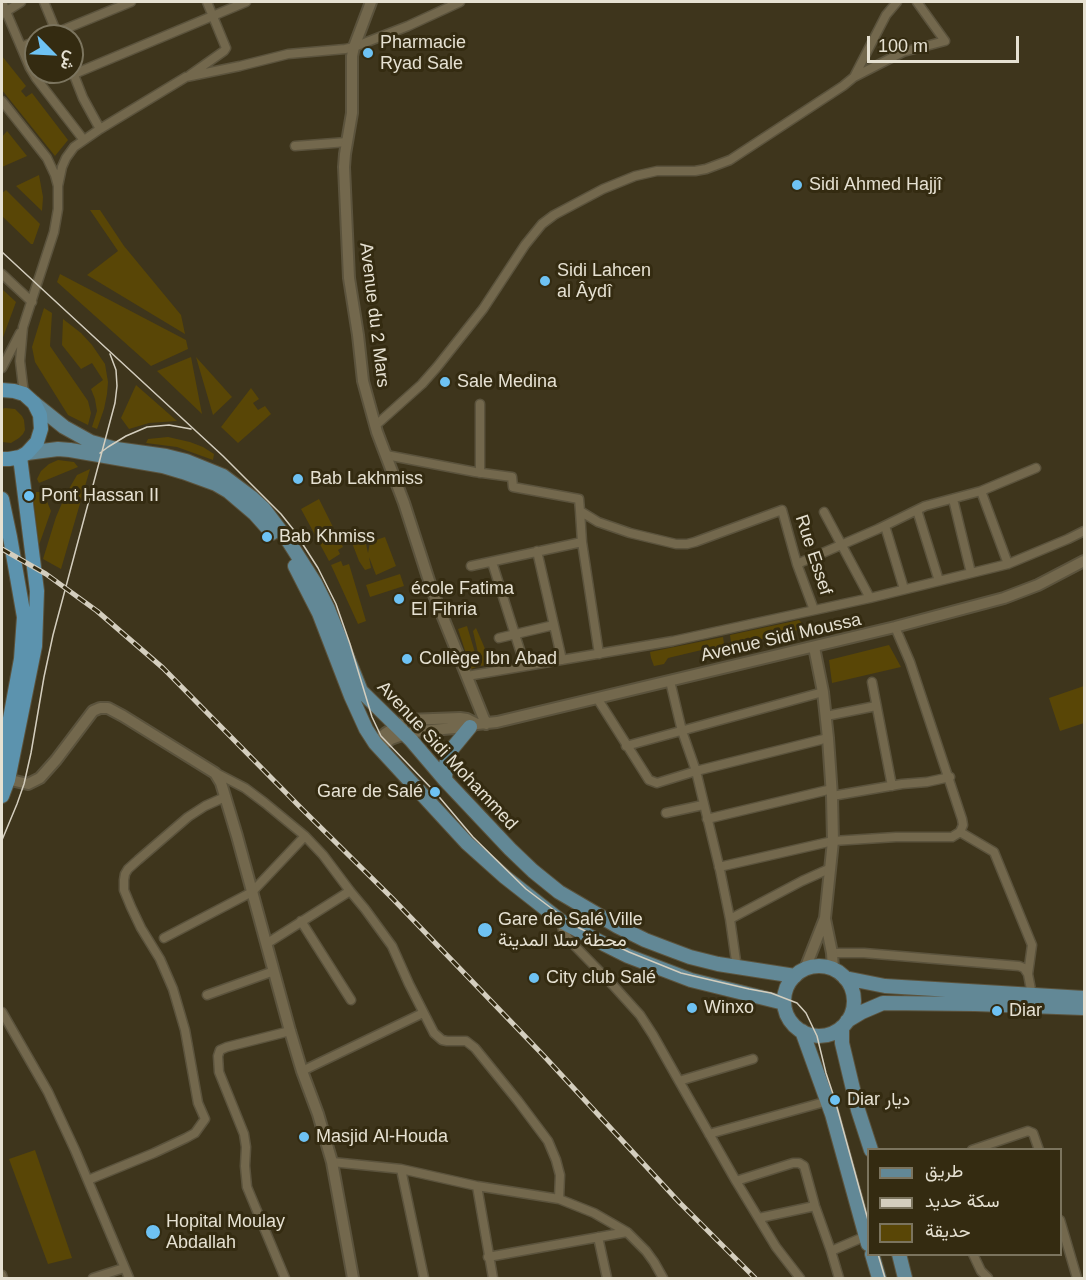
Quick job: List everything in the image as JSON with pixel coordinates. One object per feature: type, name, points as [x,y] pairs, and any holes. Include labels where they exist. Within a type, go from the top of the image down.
[{"type":"highway","points":[[2,390],[14,390],[29,399],[40,415],[41,429],[37,442],[24,455],[2,459]]},
{"type":"highway","points":[[2,796],[34,646],[37,591],[24,455]]},
{"type":"highway","points":[[2,499],[24,617],[21,659],[2,762]]},
{"type":"main road","name":"Avenue Sidi Mohammed","points":[[29,399],[64,428],[91,442],[166,456],[197,465],[223,476],[251,496],[264,509],[303,562],[328,609],[361,691],[403,727],[445,780],[510,849],[559,892],[645,940],[690,957],[737,968],[800,972]]},
{"type":"main road","name":"Avenue Sidi Mohammed","points":[[24,455],[65,450],[163,466],[216,484],[228,491],[255,514],[295,566],[319,613],[366,729],[377,746],[467,843],[505,877],[561,921],[604,944],[669,972],[709,985],[784,1003]]},
{"type":"main road","points":[[445,780],[446,764],[451,750],[478,725]]},
{"type":"main road","points":[[1084,998],[885,986],[846,978],[833,969],[814,966],[800,972],[786,990],[784,1003],[794,1025],[810,1034],[822,1035],[833,1033],[862,1012],[883,1003],[1084,1008]]},
{"type":"main road","points":[[846,978],[854,1001],[845,1024],[842,1043],[858,1110],[871,1148]]},
{"type":"main road","points":[[802,1031],[828,1101],[867,1240]]},
{"type":"main road","points":[[873,1256],[879,1278]]},
{"type":"main road","points":[[900,1256],[905,1278]]},
{"type":"street","points":[[21,2],[3,8],[36,78],[83,140]]},
{"type":"street","points":[[44,2],[51,24]]},
{"type":"street","points":[[80,24],[131,2]]},
{"type":"street","points":[[58,186],[66,158],[71,150],[83,140],[224,51],[226,48],[207,2]]},
{"type":"street","points":[[84,68],[246,2]]},
{"type":"street","name":"Avenue du 2 Mars","points":[[371,2],[352,56],[352,113],[344,167],[350,288],[363,381],[375,426],[404,503],[432,590],[467,676],[478,725]]},
{"type":"street","points":[[186,77],[288,54],[354,47],[460,2]]},
{"type":"street","points":[[854,77],[886,15],[897,2]]},
{"type":"street","points":[[375,426],[422,384],[437,367],[483,309],[534,231],[542,224],[554,215],[615,183],[635,176],[657,171],[695,171],[730,160],[854,77],[903,52],[945,41],[917,2]]},
{"type":"street","points":[[78,84],[100,129]]},
{"type":"street","points":[[2,101],[47,158],[56,175],[58,186],[58,209],[54,232],[23,327],[2,368]]},
{"type":"street","points":[[295,146],[347,142]]},
{"type":"street","points":[[2,274],[32,302]]},
{"type":"street","points":[[23,327],[20,361],[29,399]]},
{"type":"street","points":[[480,404],[480,473]]},
{"type":"street","points":[[386,456],[512,477],[513,488],[579,499],[582,542],[599,654]]},
{"type":"street","points":[[797,564],[925,506],[981,490],[1036,468]]},
{"type":"street","points":[[981,490],[1008,564]]},
{"type":"street","points":[[953,498],[971,573]]},
{"type":"street","name":"Rue Essef","points":[[580,511],[598,522],[630,533],[666,542],[687,544],[782,510],[797,564],[814,610]]},
{"type":"street","points":[[917,510],[939,581]]},
{"type":"street","points":[[824,512],[870,598]]},
{"type":"street","points":[[885,526],[904,589]]},
{"type":"street","points":[[467,676],[673,641],[870,598],[1008,564],[1084,531]]},
{"type":"street","points":[[471,566],[582,542]]},
{"type":"street","points":[[537,551],[562,660]]},
{"type":"street","name":"Avenue Sidi Moussa","points":[[377,746],[391,739],[403,727],[478,725],[896,627],[1004,598],[1038,585],[1084,561]]},
{"type":"street","points":[[492,562],[525,666]]},
{"type":"street","points":[[499,638],[554,625]]},
{"type":"street","points":[[719,867],[832,841],[896,837],[952,837],[960,832],[963,825],[962,819],[950,777],[896,627]]},
{"type":"street","points":[[800,972],[825,918],[831,868],[832,792],[828,738],[823,692],[814,647]]},
{"type":"street","points":[[670,681],[682,731],[696,771],[719,867],[730,918],[737,968]]},
{"type":"street","points":[[872,681],[892,786]]},
{"type":"street","points":[[627,746],[823,692]]},
{"type":"street","points":[[597,698],[649,780],[657,783],[828,738]]},
{"type":"street","points":[[826,716],[876,706]]},
{"type":"street","points":[[5,779],[28,784],[40,778],[93,711],[108,708],[215,773],[245,788],[305,836],[323,855],[365,909],[392,946],[423,1013],[438,1037],[447,1041],[463,1040],[475,1048],[548,1141],[560,1175],[559,1199]]},
{"type":"street","points":[[215,773],[221,783],[290,1031],[332,1162],[353,1278]]},
{"type":"street","points":[[707,819],[832,792],[927,782],[950,777]]},
{"type":"street","points":[[88,1180],[186,1138],[195,1133],[205,1119],[198,1104],[185,1030],[173,989],[160,959],[131,907],[124,890],[124,880],[125,874],[138,860],[188,817],[225,797]]},
{"type":"street","points":[[666,813],[703,805]]},
{"type":"street","points":[[960,832],[994,852],[1032,945],[1029,974],[1032,995]]},
{"type":"street","points":[[164,938],[252,892],[305,836]]},
{"type":"street","points":[[730,918],[831,868]]},
{"type":"street","points":[[267,944],[350,891]]},
{"type":"street","points":[[825,918],[833,969]]},
{"type":"street","points":[[301,921],[351,1000]]},
{"type":"street","points":[[561,921],[564,933],[569,940],[611,983],[653,1035],[736,1181],[776,1247],[800,1278]]},
{"type":"street","points":[[832,953],[864,953],[1013,965],[1024,968],[1029,974]]},
{"type":"street","points":[[207,995],[274,972]]},
{"type":"street","points":[[2,1012],[48,1092],[129,1278]]},
{"type":"street","points":[[302,1071],[423,1013]]},
{"type":"street","points":[[285,1278],[247,1187],[244,1134],[219,1072],[218,1056],[220,1050],[227,1047],[290,1031]]},
{"type":"street","points":[[678,1081],[753,1059]]},
{"type":"street","points":[[709,1134],[828,1101]]},
{"type":"street","points":[[975,1148],[1028,1131],[1033,1133],[1039,1148]]},
{"type":"street","points":[[332,1162],[401,1169],[477,1186],[559,1199],[594,1213],[627,1232],[646,1251],[663,1278]]},
{"type":"street","points":[[736,1181],[793,1163],[799,1163],[805,1168],[838,1278]]},
{"type":"street","points":[[401,1169],[424,1278]]},
{"type":"street","points":[[477,1186],[493,1278]]},
{"type":"street","points":[[759,1218],[815,1206]]},
{"type":"street","points":[[1062,1227],[1077,1278]]},
{"type":"street","points":[[488,1257],[627,1232]]},
{"type":"street","points":[[598,1237],[607,1278]]},
{"type":"street","points":[[831,1251],[867,1240]]},
{"type":"street","points":[[974,1256],[981,1271],[988,1278]]},
{"type":"street","points":[[93,1278],[124,1268]]},
{"type":"green space","points":[[2,56],[26,86],[21,91],[26,97],[32,93],[68,140],[55,156],[2,90]]},
{"type":"green space","points":[[7,131],[27,156],[2,167],[2,137]]},
{"type":"green space","points":[[39,175],[43,197],[42,211],[16,186]]},
{"type":"green space","points":[[6,190],[40,224],[33,244],[2,216],[2,193]]},
{"type":"green space","points":[[90,210],[100,210],[124,246],[181,315],[185,334],[87,275],[118,251]]},
{"type":"green space","points":[[60,274],[186,340],[188,349],[151,366],[57,282]]},
{"type":"green space","points":[[2,289],[16,302],[2,340]]},
{"type":"green space","points":[[44,308],[52,313],[50,346],[88,401],[91,413],[88,425],[68,415],[35,362],[32,347]]},
{"type":"green space","points":[[63,319],[81,333],[105,364],[107,394],[97,429],[92,427],[97,411],[91,389],[103,380],[92,363],[81,369],[62,345]]},
{"type":"green space","points":[[191,357],[202,414],[157,371]]},
{"type":"green space","points":[[196,357],[232,397],[213,415]]},
{"type":"green space","points":[[136,385],[177,421],[149,423],[129,429],[121,418]]},
{"type":"green space","points":[[251,388],[259,399],[253,403],[258,410],[265,406],[271,414],[238,443],[221,427]]},
{"type":"green space","points":[[2,409],[15,409],[24,420],[23,434],[11,443],[2,442]]},
{"type":"green space","points":[[168,437],[203,447],[214,454],[213,460],[177,447],[146,443],[148,439]]},
{"type":"green space","points":[[58,460],[74,462],[78,467],[39,483],[37,479],[41,471]]},
{"type":"green space","points":[[90,469],[61,569],[43,559],[66,494],[77,475]]},
{"type":"green space","points":[[36,492],[43,492],[51,511],[39,545],[33,495]]},
{"type":"green space","points":[[319,499],[343,547],[338,550],[340,554],[329,561],[301,509]]},
{"type":"green space","points":[[363,530],[368,553],[370,542],[385,537],[396,566],[376,575],[369,557],[371,568],[365,570],[349,535]]},
{"type":"green space","points":[[341,561],[343,566],[349,564],[366,621],[358,624],[331,565]]},
{"type":"green space","points":[[400,574],[404,586],[370,597],[366,585]]},
{"type":"green space","points":[[799,620],[806,631],[798,630],[717,650],[710,648],[668,658],[664,664],[654,666],[651,658],[650,652],[723,637],[724,644],[731,642],[730,635]]},
{"type":"green space","points":[[467,626],[479,666],[471,669],[458,629]]},
{"type":"green space","points":[[476,628],[486,651],[495,649],[497,663],[481,666],[473,631]]},
{"type":"green space","points":[[889,645],[901,667],[832,683],[829,660]]},
{"type":"green space","points":[[1084,686],[1084,723],[1060,731],[1049,698]]},
{"type":"green space","points":[[35,1150],[72,1258],[48,1264],[9,1159]]},
{"type":"tram line","points":[[2,252],[223,456],[281,514],[318,568],[336,604],[372,717],[381,736],[435,792],[473,837],[526,889],[575,926],[629,952],[681,973],[771,993],[797,1003],[806,1013],[817,1036],[867,1216]]},
{"type":"tram line","points":[[2,840],[24,784],[53,635],[115,403],[116,370],[110,354]]},
{"type":"tram line","points":[[100,453],[126,436],[147,427],[169,425],[191,429]]},
{"type":"tram line","points":[[879,1256],[885,1278]]},
{"type":"railway","points":[[2,549],[46,574],[97,611],[163,668],[392,898],[543,1055],[679,1202],[755,1278]]},
{"type":"place","name":"Pharmacie Ryad Sale","points":[[368,53]]},
{"type":"place","name":"Sidi Ahmed Hajjî","points":[[797,185]]},
{"type":"place","name":"Sidi Lahcen al Âydî","points":[[545,281]]},
{"type":"place","name":"Sale Medina","points":[[445,382]]},
{"type":"place","name":"Bab Lakhmiss","points":[[298,479]]},
{"type":"place","name":"Pont Hassan II","points":[[29,496]]},
{"type":"place","name":"Bab Khmiss","points":[[267,537]]},
{"type":"place","name":"école Fatima El Fihria","points":[[399,599]]},
{"type":"place","name":"Collège Ibn Abad","points":[[407,659]]},
{"type":"place","name":"Gare de Salé","points":[[435,792]]},
{"type":"place","name":"Gare de Salé Ville محطة سلا المدينة","points":[[485,930]]},
{"type":"place","name":"City club Salé","points":[[534,978]]},
{"type":"place","name":"Winxo","points":[[692,1008]]},
{"type":"place","name":"Diar","points":[[997,1011]]},
{"type":"place","name":"Diar ديار","points":[[835,1100]]},
{"type":"place","name":"Masjid Al-Houda","points":[[304,1137]]},
{"type":"place","name":"Hopital Moulay Abdallah","points":[[153,1232]]}]
